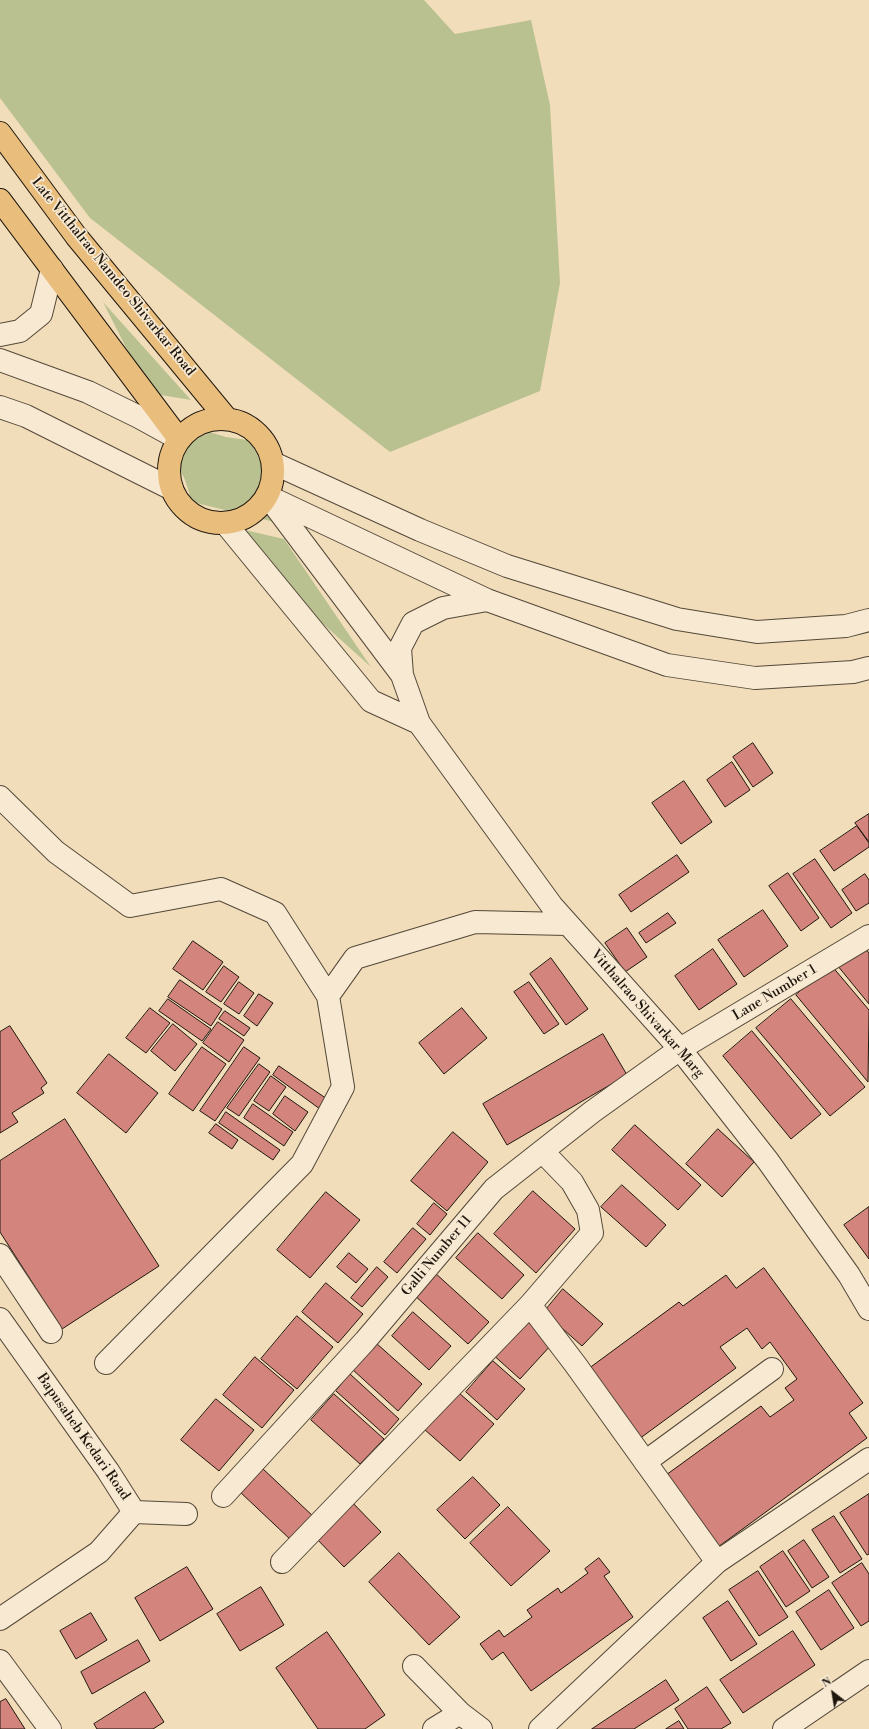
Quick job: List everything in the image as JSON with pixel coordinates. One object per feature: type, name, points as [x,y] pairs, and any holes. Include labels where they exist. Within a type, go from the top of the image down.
[{"type":"main road","name":"Late Vitthalrao Namdeo Shivarkar Road","points":[[0,133],[76,236],[227,418]]},
{"type":"main road","points":[[0,200],[179,439]]},
{"type":"main road","points":[[227,418],[245,424],[259,434],[268,448],[273,463],[272,480],[267,496],[255,510],[241,519],[225,523],[208,522],[193,515],[180,504],[172,489],[168,472],[171,454],[179,439],[193,427],[209,420],[227,418]]},
{"type":"street","points":[[0,336],[20,331],[41,314],[52,270]]},
{"type":"street","points":[[0,360],[88,392],[179,439]]},
{"type":"street","points":[[0,407],[26,416],[172,489]]},
{"type":"street","points":[[273,463],[420,530],[507,566],[678,619],[757,632],[846,626],[869,620]]},
{"type":"street","points":[[267,496],[487,600],[667,665],[755,678],[853,672],[869,668]]},
{"type":"street","points":[[267,496],[402,675]]},
{"type":"street","points":[[225,523],[371,701],[419,724]]},
{"type":"street","points":[[419,724],[402,675],[400,648],[413,623],[443,608],[487,600]]},
{"type":"street","name":"Vitthalrao Shivarkar Marg","points":[[419,724],[552,906],[680,1049],[768,1161],[849,1275],[869,1309]]},
{"type":"street","points":[[0,797],[56,852],[130,906],[221,889],[275,913],[328,996],[343,1087],[302,1164],[106,1363]]},
{"type":"street","points":[[328,996],[355,958],[475,922],[567,924]]},
{"type":"street","name":"Lane Number 1","points":[[680,1049],[869,936]]},
{"type":"street","name":"Galli Number 11","points":[[223,1496],[364,1341],[494,1189],[592,1112],[680,1049]]},
{"type":"street","points":[[282,1562],[530,1305],[592,1233],[588,1210],[572,1182],[542,1151]]},
{"type":"street","points":[[0,1255],[51,1332]]},
{"type":"street","points":[[530,1305],[575,1364],[717,1562]]},
{"type":"street","name":"Bapusaheb Kedari Road","points":[[0,1319],[108,1471],[134,1512],[99,1552],[0,1619]]},
{"type":"street","points":[[645,1462],[772,1369]]},
{"type":"street","points":[[540,1729],[717,1562],[869,1459]]},
{"type":"street","points":[[134,1512],[186,1514]]},
{"type":"street","points":[[0,1661],[50,1729]]},
{"type":"street","points":[[414,1666],[460,1713],[481,1729]]},
{"type":"street","points":[[784,1729],[869,1671]]},
{"type":"street","points":[[434,1729],[460,1713]]},
{"type":"green space","points":[[0,0],[424,0],[455,34],[531,20],[550,105],[560,283],[540,391],[390,452],[90,218],[0,98]]},
{"type":"green space","points":[[103,302],[191,400],[149,393]]},
{"type":"green space","points":[[157,421],[206,431],[226,437],[254,441],[287,525],[192,502],[185,480]]},
{"type":"green space","points":[[210,522],[284,539],[371,667]]},
{"type":"building","points":[[753,743],[773,773],[753,787],[733,757]]},
{"type":"building","points":[[732,762],[750,790],[725,807],[707,780]]},
{"type":"building","points":[[684,781],[712,822],[681,844],[652,803]]},
{"type":"building","points":[[869,814],[869,842],[855,823]]},
{"type":"building","points":[[857,826],[869,843],[869,847],[834,871],[820,851]]},
{"type":"building","points":[[677,855],[689,872],[631,912],[619,895]]},
{"type":"building","points":[[815,859],[852,913],[831,928],[793,874]]},
{"type":"building","points":[[788,873],[819,918],[801,931],[769,886]]},
{"type":"building","points":[[865,874],[869,880],[869,903],[856,911],[842,890]]},
{"type":"building","points":[[763,910],[788,946],[744,977],[718,940]]},
{"type":"building","points":[[668,913],[676,923],[646,943],[639,933]]},
{"type":"building","points":[[627,928],[647,957],[625,972],[605,943]]},
{"type":"building","points":[[193,941],[223,962],[203,990],[173,969]]},
{"type":"building","points":[[862,944],[869,953],[869,1004],[837,965]]},
{"type":"building","points":[[713,949],[737,984],[699,1010],[675,976]]},
{"type":"building","points":[[551,958],[588,1009],[566,1025],[530,974]]},
{"type":"building","points":[[831,965],[869,1010],[868,1082],[796,995]]},
{"type":"building","points":[[224,966],[239,977],[221,1002],[206,992]]},
{"type":"building","points":[[180,980],[222,1009],[211,1026],[168,997]]},
{"type":"building","points":[[239,982],[254,993],[239,1014],[224,1004]]},
{"type":"building","points":[[529,982],[559,1024],[544,1034],[514,992]]},
{"type":"building","points":[[259,994],[273,1003],[257,1026],[244,1016]]},
{"type":"building","points":[[168,999],[211,1029],[202,1041],[159,1011]]},
{"type":"building","points":[[791,999],[865,1087],[830,1116],[756,1028]]},
{"type":"building","points":[[150,1008],[170,1023],[146,1053],[126,1038]]},
{"type":"building","points":[[462,1008],[487,1038],[444,1074],[419,1043]]},
{"type":"building","points":[[225,1011],[250,1028],[244,1036],[219,1019]]},
{"type":"building","points":[[218,1022],[244,1040],[229,1062],[203,1043]]},
{"type":"building","points":[[173,1024],[197,1044],[175,1071],[151,1051]]},
{"type":"building","points":[[10,1026],[47,1083],[41,1088],[44,1093],[12,1113],[18,1122],[0,1133],[0,1032]]},
{"type":"building","points":[[752,1031],[821,1114],[791,1139],[723,1056]]},
{"type":"building","points":[[603,1034],[627,1075],[507,1145],[483,1104]]},
{"type":"building","points":[[202,1047],[226,1064],[193,1111],[169,1094]]},
{"type":"building","points":[[244,1047],[260,1058],[215,1121],[200,1111]]},
{"type":"building","points":[[109,1054],[158,1093],[126,1133],[77,1093]]},
{"type":"building","points":[[259,1064],[270,1072],[239,1116],[227,1108]]},
{"type":"building","points":[[279,1066],[327,1099],[320,1109],[273,1075]]},
{"type":"building","points":[[271,1076],[286,1087],[269,1111],[254,1101]]},
{"type":"building","points":[[285,1096],[308,1112],[295,1131],[273,1114]]},
{"type":"building","points":[[253,1104],[293,1132],[284,1146],[244,1118]]},
{"type":"building","points":[[226,1112],[280,1150],[273,1160],[219,1123]]},
{"type":"building","points":[[65,1119],[159,1266],[62,1329],[0,1232],[0,1161]]},
{"type":"building","points":[[216,1124],[238,1140],[232,1149],[209,1133]]},
{"type":"building","points":[[635,1125],[701,1185],[678,1210],[612,1150]]},
{"type":"building","points":[[718,1129],[754,1162],[722,1197],[686,1164]]},
{"type":"building","points":[[453,1132],[488,1162],[447,1211],[411,1181]]},
{"type":"building","points":[[622,1185],[666,1225],[646,1247],[601,1207]]},
{"type":"building","points":[[533,1191],[575,1229],[536,1273],[494,1234]]},
{"type":"building","points":[[326,1192],[360,1220],[310,1278],[277,1250]]},
{"type":"building","points":[[434,1203],[447,1214],[430,1235],[417,1224]]},
{"type":"building","points":[[869,1207],[869,1259],[844,1225]]},
{"type":"building","points":[[413,1228],[426,1239],[397,1273],[384,1262]]},
{"type":"building","points":[[478,1233],[524,1275],[502,1299],[456,1258]]},
{"type":"building","points":[[349,1253],[368,1269],[356,1283],[337,1267]]},
{"type":"building","points":[[377,1267],[388,1277],[362,1307],[351,1298]]},
{"type":"building","points":[[764,1268],[863,1403],[849,1413],[867,1438],[718,1547],[666,1475],[761,1406],[770,1417],[794,1400],[785,1388],[797,1379],[770,1342],[762,1349],[747,1328],[720,1347],[736,1368],[639,1439],[588,1369],[679,1302],[683,1306],[726,1275],[736,1288]]},
{"type":"building","points":[[434,1272],[489,1322],[468,1344],[413,1294]]},
{"type":"building","points":[[326,1283],[363,1314],[338,1343],[302,1312]]},
{"type":"building","points":[[563,1289],[603,1324],[582,1346],[544,1312]]},
{"type":"building","points":[[413,1312],[451,1346],[429,1370],[392,1336]]},
{"type":"building","points":[[297,1316],[333,1347],[297,1389],[261,1359]]},
{"type":"building","points":[[523,1317],[552,1344],[520,1379],[491,1353]]},
{"type":"building","points":[[376,1343],[422,1384],[398,1411],[352,1369]]},
{"type":"building","points":[[255,1357],[294,1390],[262,1428],[223,1395]]},
{"type":"building","points":[[493,1361],[525,1389],[497,1420],[466,1392]]},
{"type":"building","points":[[350,1374],[399,1419],[385,1435],[336,1391]]},
{"type":"building","points":[[458,1392],[494,1424],[460,1461],[424,1429]]},
{"type":"building","points":[[334,1394],[384,1439],[360,1464],[311,1420]]},
{"type":"building","points":[[216,1399],[254,1430],[219,1471],[181,1440]]},
{"type":"building","points":[[261,1467],[315,1518],[292,1541],[239,1491]]},
{"type":"building","points":[[473,1477],[500,1505],[465,1539],[437,1510]]},
{"type":"building","points":[[869,1494],[869,1554],[867,1555],[840,1513]]},
{"type":"building","points":[[349,1499],[381,1532],[344,1567],[312,1534]]},
{"type":"building","points":[[508,1507],[550,1551],[511,1586],[470,1543]]},
{"type":"building","points":[[834,1516],[862,1559],[840,1573],[812,1530]]},
{"type":"building","points":[[804,1540],[829,1577],[812,1588],[788,1551]]},
{"type":"building","points":[[783,1551],[810,1591],[786,1607],[760,1567]]},
{"type":"building","points":[[399,1553],[460,1617],[429,1645],[369,1582]]},
{"type":"building","points":[[599,1558],[610,1572],[604,1576],[633,1617],[531,1691],[503,1652],[492,1660],[480,1644],[499,1630],[504,1637],[532,1617],[527,1610],[558,1588],[561,1593],[588,1573],[585,1569]]},
{"type":"building","points":[[862,1563],[869,1574],[869,1621],[861,1626],[832,1583]]},
{"type":"building","points":[[187,1567],[213,1609],[160,1641],[135,1598]]},
{"type":"building","points":[[758,1571],[788,1617],[759,1636],[729,1590]]},
{"type":"building","points":[[261,1587],[284,1625],[240,1651],[217,1614]]},
{"type":"building","points":[[829,1590],[854,1628],[821,1650],[796,1612]]},
{"type":"building","points":[[728,1601],[757,1644],[731,1661],[703,1618]]},
{"type":"building","points":[[91,1613],[107,1640],[76,1659],[60,1631]]},
{"type":"building","points":[[793,1631],[815,1665],[743,1713],[720,1680]]},
{"type":"building","points":[[327,1632],[385,1715],[365,1729],[318,1729],[276,1668]]},
{"type":"building","points":[[138,1640],[150,1661],[92,1694],[81,1672]]},
{"type":"building","points":[[666,1680],[679,1700],[634,1729],[592,1729]]},
{"type":"building","points":[[707,1687],[731,1723],[721,1729],[688,1729],[675,1709]]},
{"type":"building","points":[[145,1692],[164,1722],[153,1729],[97,1729],[94,1724]]},
{"type":"building","points":[[6,1699],[25,1729],[0,1729],[0,1702]]},
{"type":"building","points":[[679,1721],[684,1729],[666,1729]]}]
